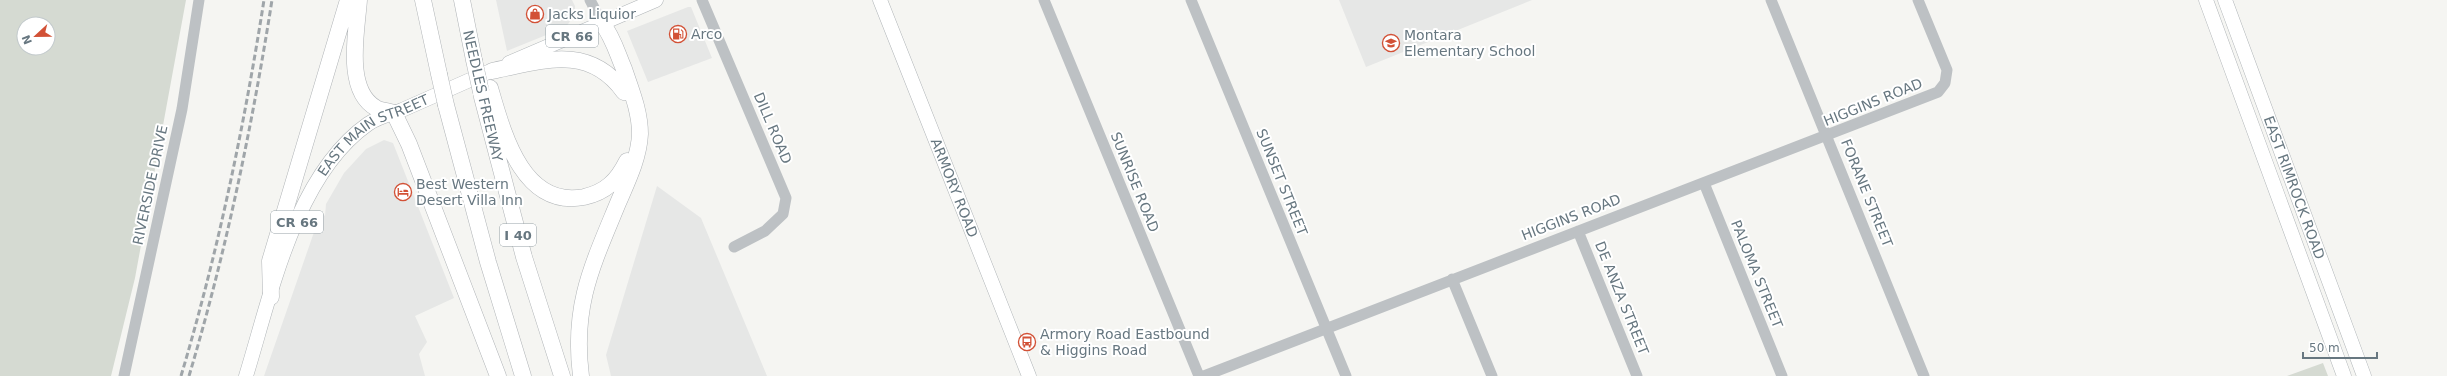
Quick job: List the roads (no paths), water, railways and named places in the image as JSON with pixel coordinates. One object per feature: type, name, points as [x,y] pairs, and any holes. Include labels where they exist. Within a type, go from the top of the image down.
[{"type":"highway","points":[[271,297],[270,261],[348,0]]},
{"type":"highway","points":[[359,0],[355,60],[358,85],[366,100],[377,108],[394,113],[409,144],[498,376]]},
{"type":"highway","name":"I 40","points":[[423,0],[446,105],[488,262],[523,376]]},
{"type":"highway","name":"NEEDLES FREEWAY","points":[[462,0],[478,58],[522,250],[562,376]]},
{"type":"highway","points":[[466,0],[478,58]]},
{"type":"highway","points":[[485,90],[509,144],[527,176],[546,191],[562,197],[579,198],[594,195],[609,187],[620,174],[627,161],[631,143],[631,125],[624,92],[604,38],[602,23]]},
{"type":"highway","points":[[581,376],[578,336],[580,309],[597,254],[637,155],[640,135],[638,115],[633,95],[610,34],[602,23]]},
{"type":"highway","points":[[492,71],[547,60],[579,61],[607,72],[624,92]]},
{"type":"main road","name":"EAST MAIN STREET","points":[[246,376],[288,244],[310,193],[324,167],[345,143],[370,123],[656,0]]},
{"type":"main road","name":"ARMORY ROAD","points":[[880,0],[1029,376]]},
{"type":"main road","name":"EAST RIMROCK ROAD","points":[[2206,0],[2344,376]]},
{"type":"main road","name":"EAST RIMROCK ROAD","points":[[2225,0],[2364,376]]},
{"type":"street","name":"RIVERSIDE DRIVE","points":[[124,376],[182,109],[199,0]]},
{"type":"street","name":"CR 66","points":[[590,0],[602,23]]},
{"type":"street","name":"DILL ROAD","points":[[702,0],[786,198],[783,214],[765,231],[734,247]]},
{"type":"street","name":"SUNRISE ROAD","points":[[1044,0],[1199,376]]},
{"type":"street","name":"SUNSET STREET","points":[[1191,0],[1346,376]]},
{"type":"street","name":"FORANE STREET","points":[[1771,0],[1924,376]]},
{"type":"street","name":"HIGGINS ROAD","points":[[1204,376],[1327,330],[1452,280],[1938,92],[1945,83],[1947,70],[1918,0]]},
{"type":"street","name":"PALOMA STREET","points":[[1704,183],[1782,376]]},
{"type":"street","name":"DE ANZA STREET","points":[[1578,231],[1637,376]]},
{"type":"street","points":[[1452,280],[1492,376]]},
{"type":"railway","points":[[181,376],[207,283],[229,189],[248,95],[264,0]]},
{"type":"railway","points":[[189,376],[215,283],[237,189],[256,95],[272,0]]},
{"type":"place","name":"Jacks Liquior","points":[[535,14]]},
{"type":"place","name":"Arco","points":[[678,34]]},
{"type":"place","name":"Montara Elementary School","points":[[1391,43]]},
{"type":"place","name":"Best Western Desert Villa Inn","points":[[403,192]]},
{"type":"place","name":"Armory Road Eastbound & Higgins Road","points":[[1027,342]]}]
